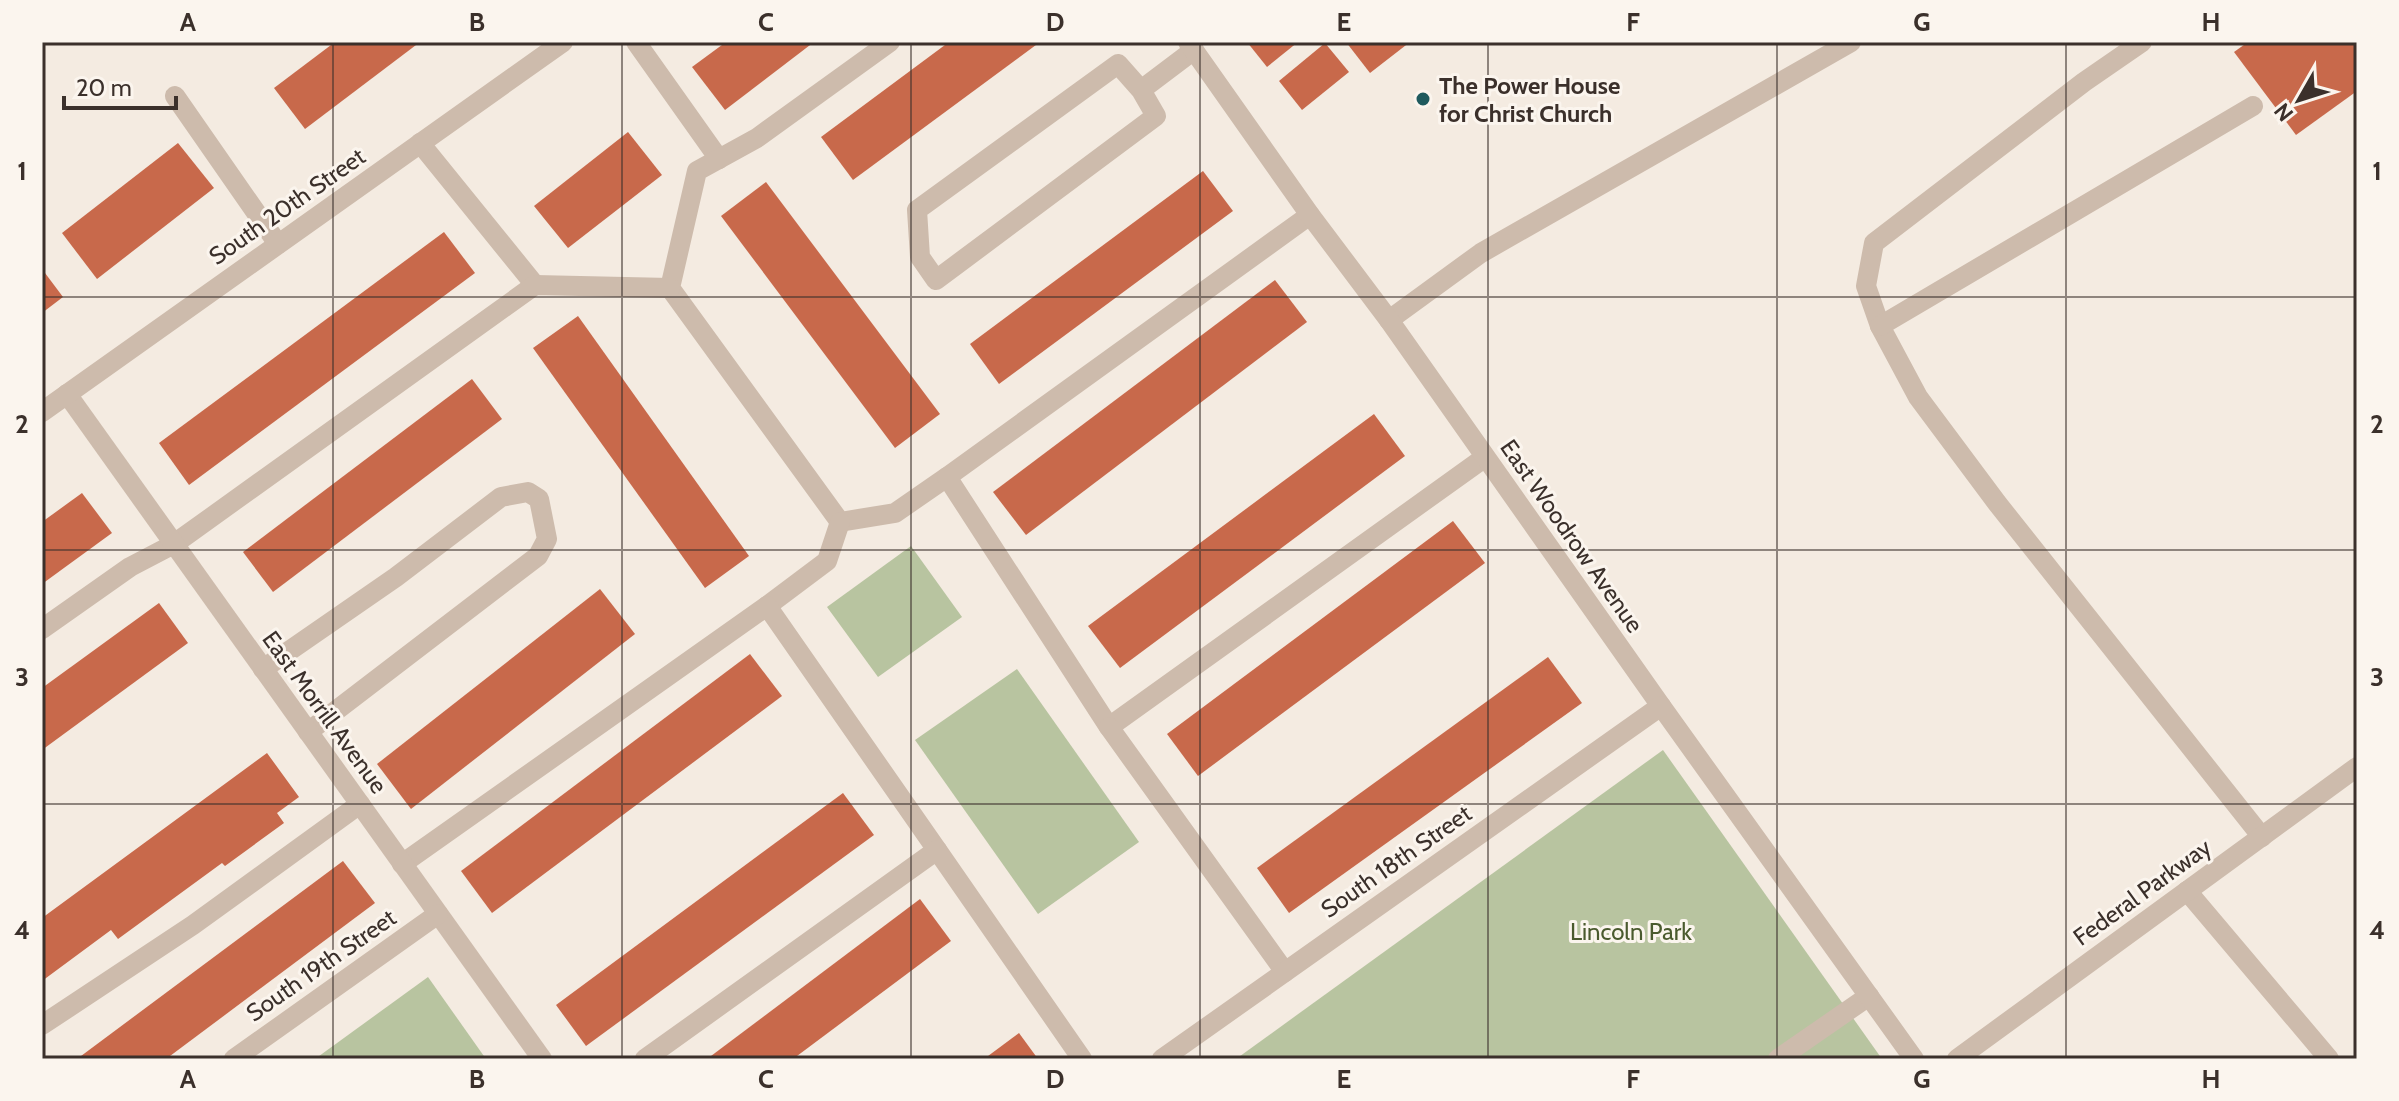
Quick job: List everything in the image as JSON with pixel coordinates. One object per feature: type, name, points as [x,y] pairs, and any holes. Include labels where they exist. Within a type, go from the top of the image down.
[{"type":"street","name":"South 20th Street","points":[[42,412],[563,42]]},
{"type":"street","points":[[636,42],[719,159]]},
{"type":"street","points":[[840,522],[670,288],[697,171],[757,138],[890,42]]},
{"type":"street","points":[[1389,320],[1481,253],[1851,42]]},
{"type":"street","points":[[2142,42],[2084,82],[1874,243],[1866,286],[1880,326],[1918,397],[1997,503],[2262,837]]},
{"type":"street","points":[[1141,90],[1191,46]]},
{"type":"street","name":"East Woodrow Avenue","points":[[1191,46],[1914,1059]]},
{"type":"street","points":[[1118,64],[1141,90],[1156,116],[936,280],[920,257],[917,210],[1118,64]]},
{"type":"street","points":[[175,96],[278,244]]},
{"type":"street","points":[[1880,326],[2253,106]]},
{"type":"street","points":[[420,143],[535,285]]},
{"type":"street","points":[[840,522],[895,513],[1310,215]]},
{"type":"street","points":[[42,629],[130,567],[174,544],[535,285],[670,288]]},
{"type":"street","name":"East Morrill Avenue","points":[[67,394],[542,1059]]},
{"type":"street","points":[[1109,727],[1484,458]]},
{"type":"street","points":[[947,477],[1109,727],[1285,972]]},
{"type":"street","points":[[263,669],[396,577],[501,497],[528,492],[539,499],[547,539],[538,556],[308,732]]},
{"type":"street","points":[[402,864],[827,561],[840,522]]},
{"type":"street","points":[[767,606],[1082,1059]]},
{"type":"street","name":"South 18th Street","points":[[1162,1059],[1661,706]]},
{"type":"street","name":"Federal Parkway","points":[[1957,1059],[2357,767]]},
{"type":"street","points":[[42,1025],[193,925],[360,804]]},
{"type":"street","points":[[645,1059],[937,850]]},
{"type":"street","points":[[2187,891],[2329,1059]]},
{"type":"street","name":"South 19th Street","points":[[234,1059],[438,914]]},
{"type":"street","points":[[1778,1059],[1869,996]]},
{"type":"green space","points":[[911,546],[962,617],[878,677],[827,607]]},
{"type":"green space","points":[[1017,669],[1139,842],[1038,914],[915,740]]},
{"type":"green space","name":"Lincoln Park","points":[[1663,750],[1882,1059],[1236,1059]]},
{"type":"green space","points":[[428,977],[486,1059],[315,1059]]},
{"type":"building","points":[[335,42],[420,42],[305,129],[274,88]]},
{"type":"building","points":[[726,42],[814,42],[725,110],[692,67]]},
{"type":"building","points":[[949,42],[1040,42],[853,180],[821,137]]},
{"type":"building","points":[[1247,42],[1298,42],[1267,67]]},
{"type":"building","points":[[1346,42],[1410,42],[1370,73]]},
{"type":"building","points":[[2248,42],[2357,42],[2357,91],[2296,135],[2234,52]]},
{"type":"building","points":[[1325,43],[1349,72],[1302,110],[1279,81]]},
{"type":"building","points":[[628,132],[662,175],[568,248],[534,206]]},
{"type":"building","points":[[178,143],[214,188],[97,279],[62,233]]},
{"type":"building","points":[[1203,171],[1233,211],[999,384],[970,344]]},
{"type":"building","points":[[766,182],[940,414],[895,448],[721,216]]},
{"type":"building","points":[[444,232],[475,273],[189,485],[159,443]]},
{"type":"building","points":[[42,269],[63,297],[42,313]]},
{"type":"building","points":[[1275,280],[1307,322],[1026,535],[993,492]]},
{"type":"building","points":[[578,316],[749,556],[705,588],[533,348]]},
{"type":"building","points":[[472,379],[502,419],[273,592],[243,552]]},
{"type":"building","points":[[1374,414],[1405,456],[1120,668],[1088,626]]},
{"type":"building","points":[[82,493],[112,533],[42,584],[42,522]]},
{"type":"building","points":[[1453,521],[1485,563],[1198,776],[1167,734]]},
{"type":"building","points":[[600,589],[635,634],[411,809],[377,764]]},
{"type":"building","points":[[159,603],[188,643],[42,750],[42,688]]},
{"type":"building","points":[[750,654],[782,696],[492,913],[461,871]]},
{"type":"building","points":[[1548,657],[1582,703],[1289,913],[1257,868]]},
{"type":"building","points":[[267,753],[299,797],[277,813],[284,823],[225,866],[222,863],[118,939],[111,930],[42,981],[42,918]]},
{"type":"building","points":[[843,793],[874,835],[586,1046],[556,1005]]},
{"type":"building","points":[[343,861],[375,903],[166,1059],[77,1059]]},
{"type":"building","points":[[920,899],[951,941],[793,1059],[707,1059]]},
{"type":"building","points":[[1019,1033],[1038,1059],[984,1059]]},
{"type":"place","name":"The Power House for Christ Church","points":[[1423,99]]}]
